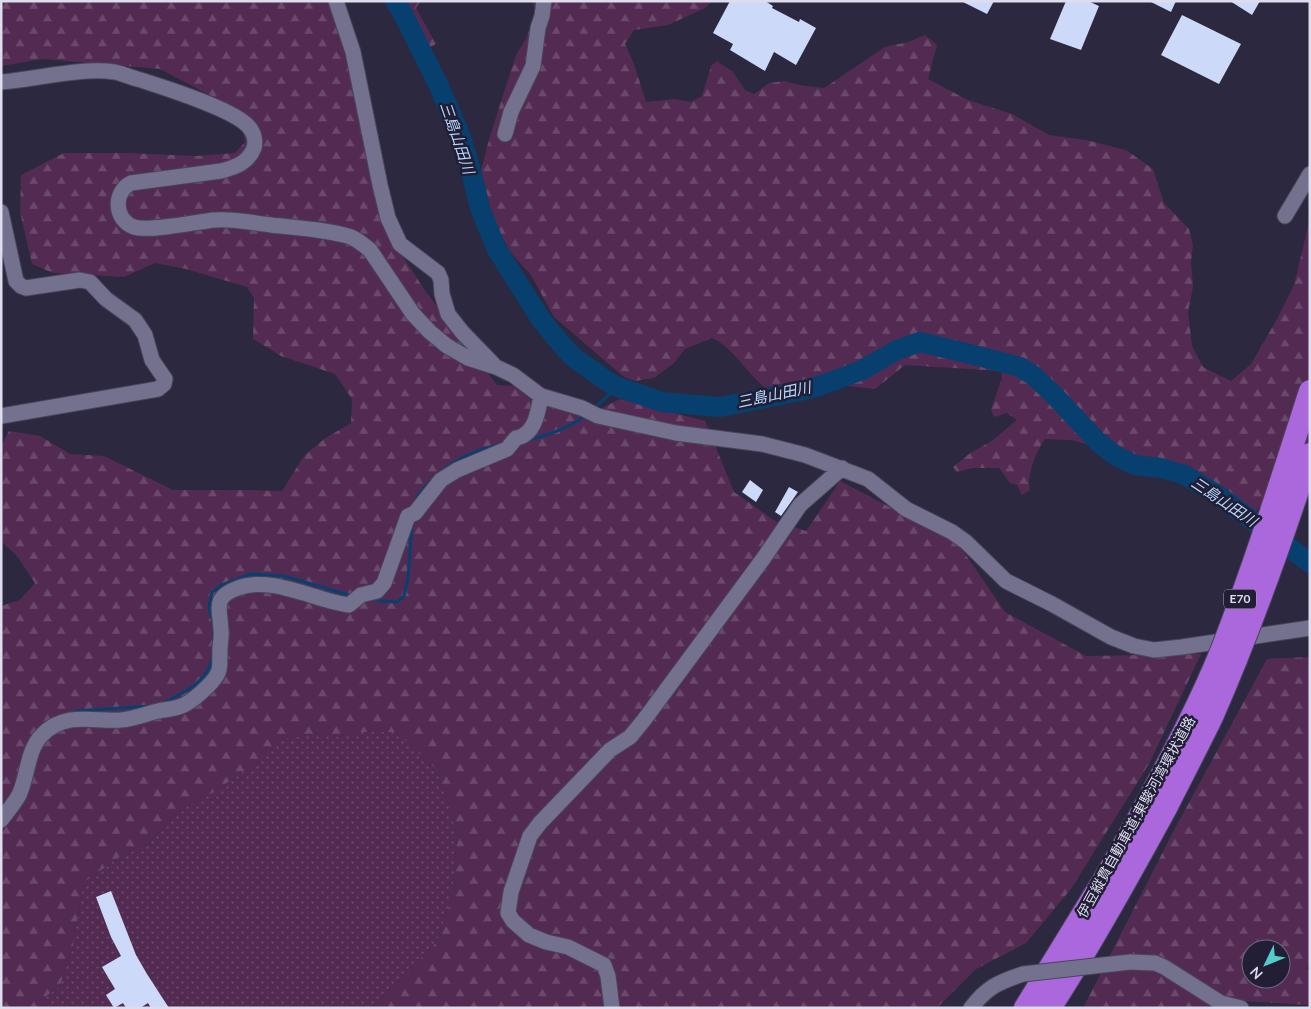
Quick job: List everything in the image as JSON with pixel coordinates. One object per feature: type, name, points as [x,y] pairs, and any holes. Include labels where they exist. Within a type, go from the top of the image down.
[{"type":"highway","name":"伊豆縦貫自動車道;東駿河湾環状道路","points":[[1050,1008],[1068,981],[1128,876],[1191,718],[1221,650],[1269,520],[1310,391]]},
{"type":"highway","name":"伊豆縦貫自動車道;東駿河湾環状道路","points":[[1025,1008],[1111,868],[1157,804],[1211,717],[1241,648],[1310,454]]},
{"type":"highway","points":[[1060,1008],[1128,876]]},
{"type":"street","points":[[336,1],[353,52],[388,218],[400,244],[438,273],[448,314],[462,332],[496,367]]},
{"type":"street","points":[[505,134],[511,112],[533,66],[544,1]]},
{"type":"street","points":[[1,82],[94,70],[118,73],[164,88],[235,116],[249,127],[254,136],[255,144],[252,155],[246,162],[234,168],[221,171],[131,183],[125,186],[120,192],[118,211],[126,223],[141,228],[217,220],[301,229],[352,238],[370,250],[413,314],[430,332],[468,358],[513,375],[541,396],[582,408],[598,416],[676,433],[762,444],[805,455],[868,479],[906,509],[952,532],[966,542],[1006,581],[1111,637],[1134,646],[1154,650],[1310,628]]},
{"type":"street","points":[[1285,216],[1310,174]]},
{"type":"street","points":[[1,212],[16,281],[20,286],[26,288],[80,280],[90,282],[106,299],[135,320],[140,326],[145,335],[152,360],[165,379],[164,384],[158,389],[1,416]]},
{"type":"street","points":[[1,820],[19,794],[35,746],[42,735],[52,728],[67,721],[83,718],[122,720],[176,708],[185,705],[209,685],[218,674],[221,665],[222,631],[218,607],[223,596],[239,587],[257,584],[349,605],[361,595],[382,588],[411,514],[441,480],[457,470],[507,449],[516,438],[520,438],[536,423],[541,396]]},
{"type":"street","points":[[612,1008],[608,976],[604,965],[568,947],[546,942],[529,935],[508,913],[511,892],[530,836],[610,750],[630,737],[640,726],[763,559],[800,505],[842,468]]},
{"type":"street","points":[[971,1008],[981,994],[993,986],[1023,974],[1130,962],[1155,963],[1221,1003],[1241,1008]]},
{"type":"green space","points":[[1,1],[343,1],[384,228],[426,292],[497,385],[546,388],[600,409],[620,399],[705,421],[734,492],[775,521],[806,531],[840,481],[957,542],[1005,612],[1086,656],[1201,654],[1150,762],[1071,889],[1026,943],[976,969],[937,1008],[371,1008],[436,943],[452,897],[457,838],[451,811],[436,769],[396,732],[359,732],[332,738],[319,733],[282,739],[256,763],[212,793],[180,810],[150,842],[118,858],[83,883],[73,946],[60,986],[45,997],[47,1008],[1,1008],[1,606],[20,600],[35,583],[17,556],[1,541],[1,446],[9,431],[40,436],[70,454],[104,456],[173,490],[282,491],[304,456],[324,439],[351,423],[352,399],[335,374],[281,356],[253,339],[254,298],[247,287],[186,269],[155,263],[124,277],[53,273],[32,264],[20,212],[21,175],[64,153],[196,156],[235,153],[245,142],[238,110],[160,69],[43,59],[1,66]]},
{"type":"green space","points":[[399,1],[421,1],[416,8],[436,44],[425,50],[413,22]]},
{"type":"green space","points":[[532,1],[712,1],[705,8],[668,25],[634,30],[625,44],[634,64],[646,102],[675,99],[691,102],[702,96],[711,66],[717,61],[733,72],[745,90],[754,94],[769,83],[785,81],[824,88],[885,47],[908,42],[925,35],[937,45],[928,79],[968,100],[1012,114],[1049,135],[1086,140],[1126,150],[1153,169],[1164,203],[1189,229],[1193,245],[1191,262],[1193,287],[1188,312],[1192,346],[1203,367],[1231,381],[1251,364],[1294,285],[1310,218],[1310,452],[1256,511],[1245,505],[1234,495],[1208,488],[1146,460],[1071,440],[1045,439],[1033,463],[1029,484],[1030,490],[1022,495],[1017,485],[1010,483],[999,468],[973,468],[957,472],[953,467],[969,454],[993,440],[1017,420],[1007,413],[994,417],[991,409],[1002,378],[1001,371],[905,365],[875,389],[811,382],[770,391],[728,349],[712,338],[685,349],[674,363],[654,378],[635,381],[624,377],[554,317],[531,275],[511,253],[499,231],[493,218],[481,170],[516,55],[526,39],[536,11]]},
{"type":"green space","points":[[1310,657],[1310,964],[1307,968],[1310,972],[1310,1005],[1241,1001],[1234,1008],[1083,1008],[1173,832],[1267,659]]},
{"type":"green space","points":[[359,732],[396,732],[436,769],[451,811],[457,838],[452,897],[436,943],[371,1008],[47,1008],[45,997],[60,986],[73,946],[83,883],[118,858],[150,842],[180,810],[212,793],[255,763],[282,739],[319,733],[332,738]]},
{"type":"building","points":[[730,1],[765,1],[773,6],[772,8],[799,22],[800,19],[816,28],[796,65],[774,52],[765,71],[730,50],[733,44],[713,33]]},
{"type":"building","points":[[961,1],[994,1],[987,14]]},
{"type":"building","points":[[1066,1],[1088,1],[1099,6],[1081,50],[1050,39]]},
{"type":"building","points":[[1149,1],[1176,1],[1171,12]]},
{"type":"building","points":[[1230,1],[1260,1],[1252,15]]},
{"type":"building","points":[[1182,15],[1241,44],[1219,84],[1161,55]]},
{"type":"building","points":[[750,480],[763,490],[756,502],[742,492]]},
{"type":"building","points":[[789,487],[798,492],[781,516],[775,512]]},
{"type":"building","points":[[111,891],[136,955],[169,1008],[151,1008],[148,1003],[140,1008],[126,1008],[123,1003],[114,1008],[106,995],[115,989],[102,967],[121,956],[111,937],[96,897]]},
{"type":"waterway","name":"三島山田川","points":[[395,1],[438,84],[460,135],[480,208],[496,248],[540,318],[556,338],[573,357],[615,386],[662,402],[720,407],[822,385],[862,370],[897,350],[920,342],[982,357],[1020,367],[1034,376],[1098,442],[1116,456],[1135,465],[1161,468],[1185,475],[1219,496],[1310,563]]},
{"type":"waterway","points":[[594,408],[618,387]]},
{"type":"waterway","points":[[528,440],[544,436],[573,424],[586,415]]},
{"type":"waterway","points":[[440,472],[469,454],[502,444]]},
{"type":"waterway","points":[[415,503],[418,495],[435,476]]},
{"type":"waterway","points":[[378,601],[397,602],[404,596],[408,578],[412,523]]},
{"type":"waterway","points":[[213,622],[209,607],[212,592],[222,585],[251,574],[284,576],[349,595]]},
{"type":"waterway","points":[[161,704],[176,697],[197,683],[208,670],[213,655],[214,628]]},
{"type":"waterway","points":[[72,713],[77,711],[150,706]]}]
